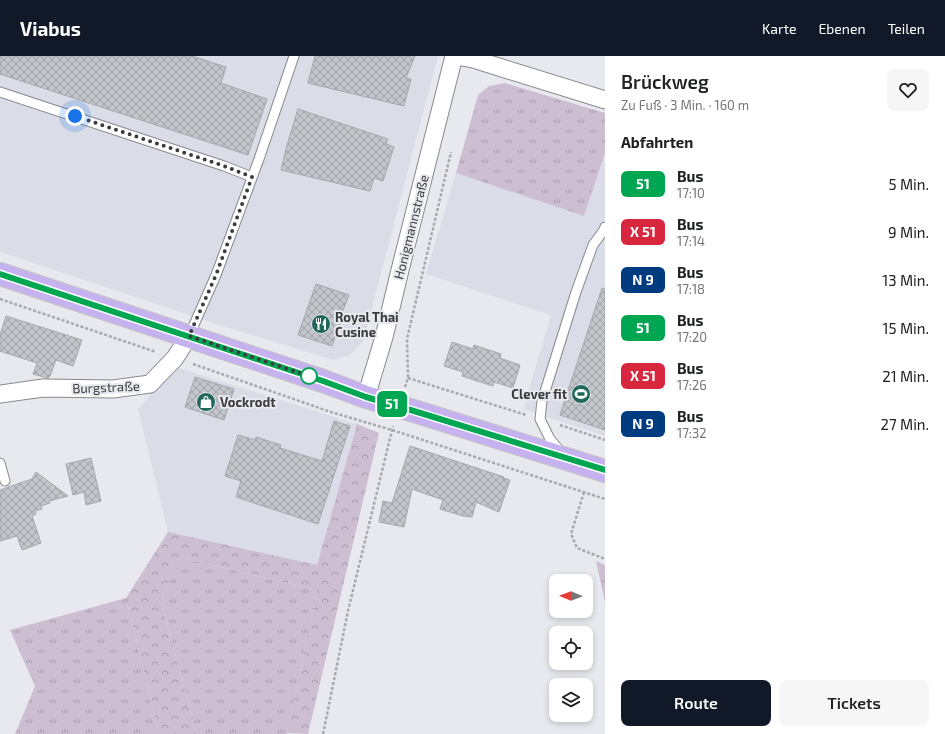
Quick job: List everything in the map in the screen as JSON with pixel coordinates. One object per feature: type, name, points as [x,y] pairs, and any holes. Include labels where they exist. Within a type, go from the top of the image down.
[{"type":"main road","points":[[0,274],[323,381],[366,397],[605,470]]},
{"type":"street","points":[[455,56],[473,59],[605,100]]},
{"type":"street","name":"Honigmannstraße","points":[[366,397],[384,337],[455,56]]},
{"type":"street","name":"Burgstraße","points":[[0,394],[43,388],[113,389],[150,384],[175,358],[189,336]]},
{"type":"lane","points":[[189,336],[216,275],[294,56]]},
{"type":"lane","points":[[0,92],[224,166],[252,177]]},
{"type":"lane","points":[[566,458],[550,439],[540,419],[542,401],[576,292],[593,245],[605,227]]},
{"type":"lane","points":[[0,463],[5,481]]},
{"type":"path","points":[[453,144],[407,339],[408,378],[605,440]]},
{"type":"path","points":[[0,299],[330,412],[392,430],[605,499]]},
{"type":"path","points":[[323,734],[348,611],[392,430]]},
{"type":"path","points":[[584,492],[571,534],[577,548],[605,559]]},
{"type":"shaded area","points":[[0,56],[438,56],[363,342],[350,355],[333,360],[207,321],[0,252]]},
{"type":"shaded area","points":[[605,153],[605,436],[523,409],[551,315],[426,274],[456,173],[584,216]]},
{"type":"shaded area","points":[[175,367],[357,424],[317,565],[168,532],[138,409]]},
{"type":"green space","points":[[505,83],[605,113],[605,153],[584,216],[456,173],[478,95],[489,86]]},
{"type":"green space","points":[[357,424],[379,433],[308,734],[287,733],[317,590],[187,559],[173,566],[162,600],[164,613],[197,734],[159,734],[126,598],[168,532],[317,565]]},
{"type":"green space","points":[[187,559],[317,590],[287,734],[197,734],[164,613],[162,600],[173,565]]},
{"type":"green space","points":[[596,561],[605,565],[605,602]]},
{"type":"green space","points":[[126,598],[159,734],[15,734],[35,686],[10,630]]},
{"type":"building","points":[[0,56],[192,56],[226,67],[221,83],[267,99],[248,155],[0,74]]},
{"type":"building","points":[[315,56],[415,56],[406,78],[411,79],[404,106],[308,83]]},
{"type":"building","points":[[298,109],[388,139],[386,144],[394,147],[383,181],[374,178],[370,191],[281,170]]},
{"type":"building","name":"Royal Thai Cusine","points":[[316,284],[349,295],[332,346],[298,335]]},
{"type":"building","points":[[602,288],[605,289],[605,430],[560,415]]},
{"type":"building","points":[[6,316],[82,340],[73,366],[56,360],[49,378],[47,378],[33,374],[37,363],[0,351],[0,335]]},
{"type":"building","points":[[452,342],[473,349],[474,345],[501,354],[500,358],[520,365],[513,388],[494,382],[493,386],[477,381],[462,376],[463,372],[444,366]]},
{"type":"building","points":[[195,377],[234,389],[224,420],[185,407]]},
{"type":"building","points":[[334,421],[350,426],[318,524],[236,497],[241,481],[225,476],[238,435],[255,440],[256,437],[281,445],[280,448],[322,461]]},
{"type":"building","points":[[410,446],[510,480],[499,512],[476,502],[472,517],[463,516],[440,509],[443,500],[412,489],[404,527],[379,522],[383,501],[392,503]]},
{"type":"building","points":[[91,458],[101,501],[86,505],[84,492],[73,495],[66,464]]},
{"type":"building","points":[[36,472],[68,496],[49,501],[50,503],[41,506],[42,509],[35,511],[36,514],[32,516],[41,543],[22,550],[17,536],[0,541],[0,490],[32,479]]},
{"type":"bus line","name":"51","points":[[0,274],[323,381],[366,397],[605,470]]},
{"type":"place","name":"Royal Thai Cusine","points":[[321,324]]},
{"type":"place","name":"Clever fit","points":[[581,394]]},
{"type":"place","name":"Vockrodt","points":[[206,402]]},
{"type":"route","points":[[75,116],[224,166],[252,177],[216,275],[189,336],[309,376]]}]
